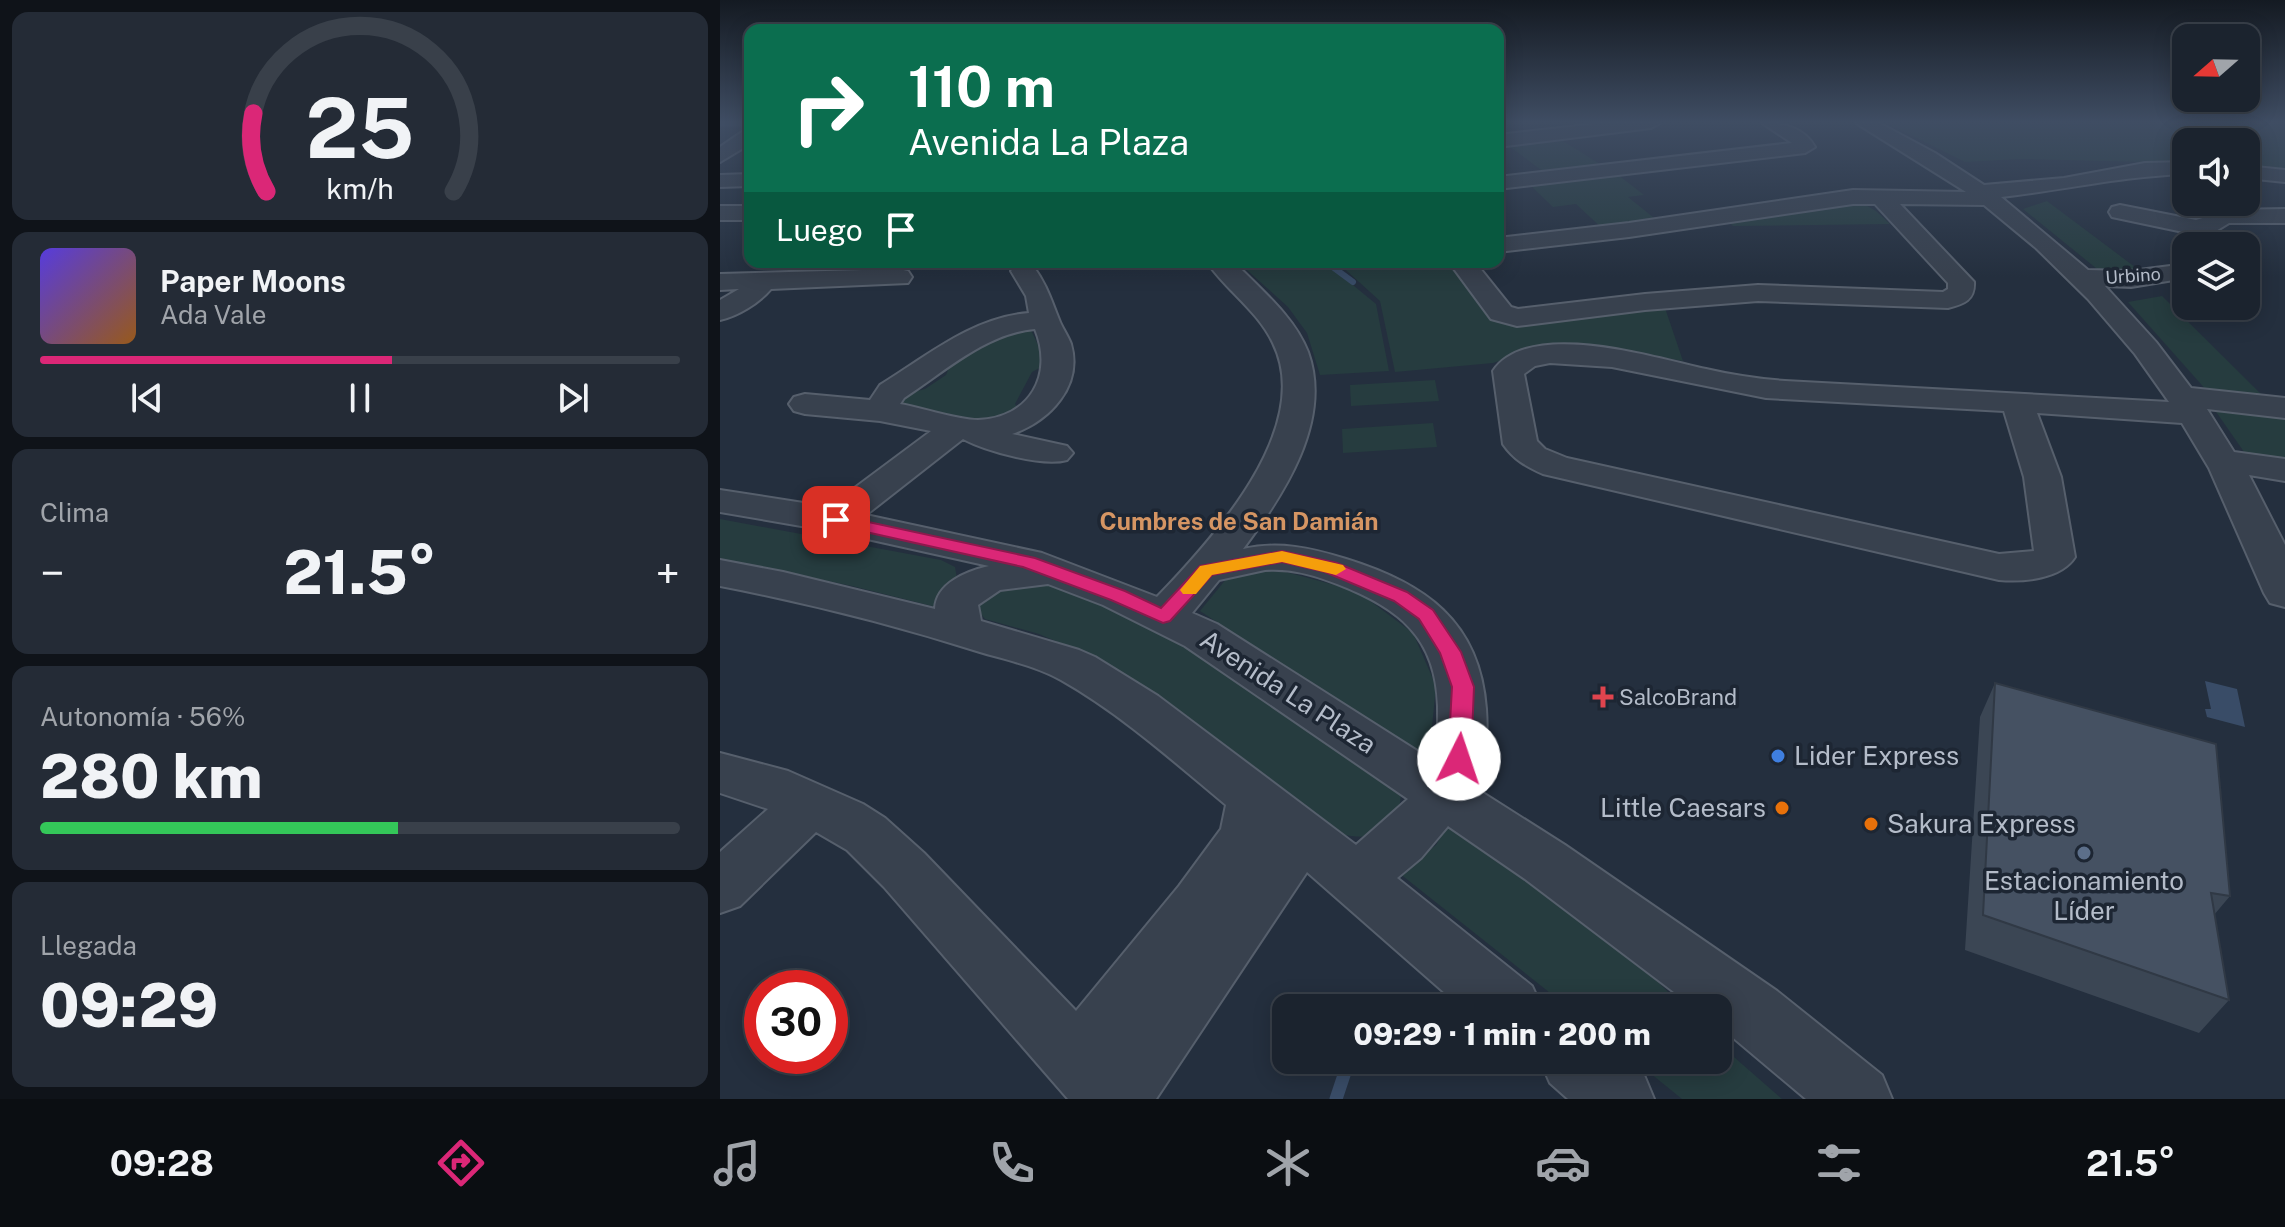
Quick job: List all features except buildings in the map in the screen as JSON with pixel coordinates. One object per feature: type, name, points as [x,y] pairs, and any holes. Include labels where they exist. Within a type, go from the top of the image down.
[{"type":"street","points":[[1504,182],[1572,174]]},
{"type":"street","points":[[1954,174],[1992,199],[2092,288],[2188,405],[2245,501],[2285,593]]},
{"type":"street","points":[[1504,244],[1853,197],[1992,199],[2116,174]]},
{"type":"street","points":[[720,181],[744,180]]},
{"type":"street","points":[[1467,268],[1501,313],[1517,318],[1645,302],[1758,293],[1948,300],[1961,293],[1961,282],[1882,198]]},
{"type":"street","points":[[720,213],[744,213]]},
{"type":"street","points":[[2139,216],[2185,232]]},
{"type":"street","points":[[2202,232],[2207,223],[2233,216],[2285,216]]},
{"type":"street","points":[[1707,219],[1720,228],[1794,230]]},
{"type":"street","points":[[2260,235],[2285,228]]},
{"type":"street","points":[[1163,617],[1206,570],[1265,488],[1291,434],[1300,397],[1293,354],[1281,331],[1225,268]]},
{"type":"street","points":[[836,520],[965,431],[1010,426],[1040,408],[1059,372],[1053,335],[1045,320],[1039,296],[1024,271]]},
{"type":"street","points":[[720,282],[899,277]]},
{"type":"street","points":[[720,312],[755,291],[764,281]]},
{"type":"street","name":"Urbino","points":[[2092,288],[2130,297],[2172,284]]},
{"type":"street","points":[[880,411],[891,392],[986,332],[1009,323],[1045,320]]},
{"type":"street","points":[[2016,404],[2022,412],[2042,479],[2054,534],[2055,557],[2021,569],[1999,567],[1556,466],[1533,456],[1520,444],[1508,371],[1530,357],[1576,355],[1634,362],[1722,383],[1785,393],[2016,404],[2285,408]]},
{"type":"street","points":[[805,404],[935,420],[993,440],[1055,453]]},
{"type":"street","points":[[2222,461],[2285,470]]},
{"type":"street","points":[[2245,501],[2285,486]]},
{"type":"street","name":"Avenida La Plaza","points":[[720,501],[836,520],[998,555],[1059,572],[1201,635],[1298,696],[1545,862],[1754,1013],[1858,1099]]},
{"type":"street","points":[[1243,520],[1282,556]]},
{"type":"street","points":[[960,613],[971,567],[963,549]]},
{"type":"street","points":[[1206,570],[1282,556],[1330,567],[1401,597],[1426,614],[1439,631],[1463,687],[1459,759],[1431,809],[1402,844],[1354,878]]},
{"type":"street","points":[[960,613],[979,582],[1059,572]]},
{"type":"street","points":[[720,573],[960,613],[1079,669],[1141,709],[1302,834],[1493,994]]},
{"type":"street","points":[[720,773],[770,786],[810,804],[844,820],[883,848],[1102,1086]]},
{"type":"street","points":[[1102,1086],[1200,905],[1241,846],[1249,830],[1254,797]]},
{"type":"street","points":[[720,888],[810,804]]},
{"type":"street","points":[[1102,1086],[1242,923],[1302,834]]},
{"type":"street","points":[[1590,1074],[1620,1099]]},
{"type":"green space","points":[[1617,174],[1644,195],[1628,197],[1659,222],[1603,229],[1576,204],[1553,207],[1528,183]]},
{"type":"green space","points":[[2047,201],[2143,273],[2102,273],[2023,209]]},
{"type":"green space","points":[[1862,203],[1890,224],[1733,226],[1726,219]]},
{"type":"green space","points":[[1245,268],[1332,268],[1376,304],[1389,371],[1320,375],[1307,333],[1288,307]]},
{"type":"green space","points":[[1344,268],[1456,268],[1491,315],[1664,305],[1683,361],[1591,345],[1537,348],[1493,363],[1395,372],[1380,301]]},
{"type":"green space","points":[[2162,296],[2172,306],[2172,320],[2186,320],[2263,396],[2208,392],[2128,302]]},
{"type":"green space","points":[[1030,328],[1047,364],[1032,372],[1015,404],[1019,410],[1014,417],[976,423],[897,405],[906,394],[925,389],[946,375],[951,363],[1004,329]]},
{"type":"green space","points":[[1435,380],[1439,401],[1351,406],[1350,385]]},
{"type":"green space","points":[[2212,406],[2285,416],[2285,466],[2249,459]]},
{"type":"green space","points":[[1433,423],[1437,447],[1343,453],[1342,429]]},
{"type":"green space","points":[[720,519],[941,560],[955,567],[957,579],[944,609],[852,586],[720,559]]},
{"type":"green space","points":[[1271,568],[1357,591],[1413,633],[1436,686],[1432,727],[1418,755],[1200,611],[1227,578]]},
{"type":"green space","points":[[1035,579],[1096,598],[1164,630],[1401,789],[1400,805],[1391,827],[1374,836],[1333,833],[1095,658],[1039,634],[985,619],[976,608],[983,592]]},
{"type":"green space","points":[[1450,821],[1619,943],[1670,994],[1551,994],[1399,873],[1436,845]]},
{"type":"green space","points":[[1732,1055],[1782,1099],[1682,1099],[1651,1074],[1732,1074]]},
{"type":"water","points":[[2205,681],[2237,689],[2245,727],[2207,717],[2205,709],[2211,709]]},
{"type":"waterway","points":[[1334,268],[1353,282]]},
{"type":"waterway","points":[[1336,1099],[1344,1074]]},
{"type":"slow traffic","points":[[1189,590],[1206,570],[1282,556],[1336,569]]},
{"type":"place","name":"SalcoBrand","points":[[1603,697]]},
{"type":"place","name":"Lider Express","points":[[1778,756]]},
{"type":"place","name":"Little Caesars","points":[[1782,808]]},
{"type":"place","name":"Sakura Express","points":[[1871,824]]},
{"type":"place","name":"Estacionamiento Líder","points":[[2084,853]]},
{"type":"district","name":"Cumbres de San Damián","points":[[1239,522]]},
{"type":"route","points":[[836,520],[1028,562],[1118,595],[1163,617],[1206,570],[1282,556],[1330,567],[1370,582],[1426,614],[1450,652],[1463,687],[1459,759]]}]
